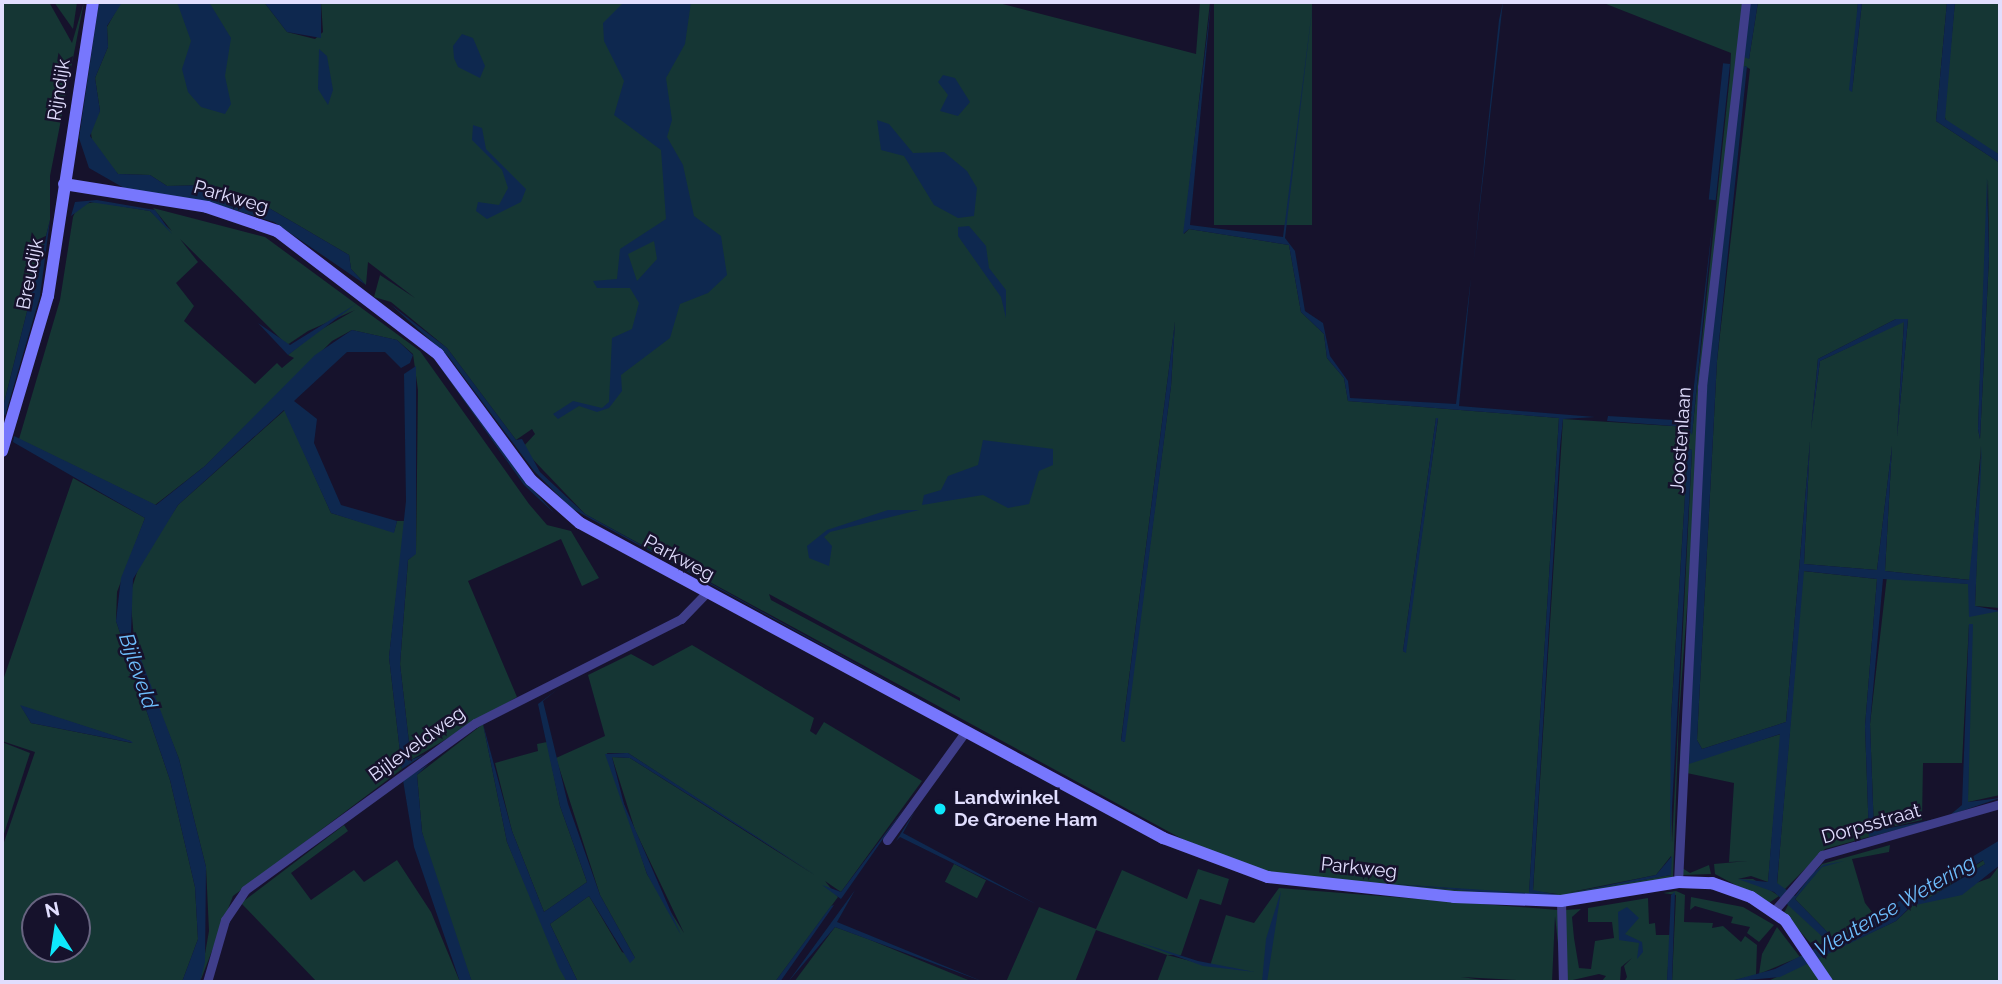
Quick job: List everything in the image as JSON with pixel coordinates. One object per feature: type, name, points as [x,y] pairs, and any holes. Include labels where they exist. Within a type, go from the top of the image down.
[{"type":"street","name":"Rijndijk","points":[[64,184],[93,2]]},
{"type":"street","name":"Joostenlaan","points":[[1678,882],[1702,387],[1746,2]]},
{"type":"street","name":"Parkweg","points":[[64,184],[207,207],[277,231],[429,352],[555,503],[610,543],[964,735],[1163,838],[1246,873],[1454,897],[1561,901],[1678,882],[1728,888],[1777,906],[1808,946],[1827,982]]},
{"type":"street","name":"Breudijk","points":[[2,451],[48,296],[64,184]]},
{"type":"street","name":"Bijleveldweg","points":[[207,982],[225,920],[245,890],[475,723],[681,619],[705,594]]},
{"type":"street","points":[[887,840],[964,735]]},
{"type":"street","name":"Dorpsstraat","points":[[1777,906],[1790,889],[1827,853],[2000,804]]},
{"type":"street","points":[[1561,901],[1563,982]]},
{"type":"green space","points":[[2,2],[49,2],[72,43],[84,2],[50,176],[50,220],[2,411]]},
{"type":"green space","points":[[54,2],[77,2],[73,29]]},
{"type":"green space","points":[[121,2],[264,2],[287,32],[315,39],[323,32],[321,2],[995,2],[1196,54],[1200,2],[1210,2],[1184,234],[1189,229],[1289,245],[1301,312],[1324,334],[1327,358],[1344,378],[1348,401],[1559,418],[1529,894],[1394,884],[1529,896],[1558,894],[1533,891],[1563,419],[1687,427],[1692,434],[1730,75],[1731,53],[1601,2],[1749,2],[1744,51],[1749,59],[1758,2],[1858,2],[1852,92],[1862,2],[1947,2],[1936,121],[2000,163],[2000,608],[1975,606],[1981,446],[1970,580],[1885,571],[1892,446],[1877,570],[1804,564],[1810,441],[1786,722],[1702,749],[1697,740],[1717,361],[1750,69],[1745,66],[1704,407],[1683,764],[1781,734],[1768,882],[1751,876],[1738,879],[1753,879],[1779,896],[1769,903],[1715,874],[1714,864],[1748,861],[1729,862],[1734,783],[1682,772],[1679,866],[1690,873],[1709,865],[1711,874],[1683,875],[1678,868],[1680,755],[1699,443],[1679,717],[1673,878],[1585,895],[1513,898],[1275,874],[1219,859],[585,514],[522,448],[535,434],[532,429],[516,440],[447,348],[391,302],[374,297],[380,275],[415,298],[368,262],[366,285],[351,269],[349,255],[250,197],[232,198],[213,185],[167,186],[150,175],[118,174],[93,147],[90,126],[100,111],[95,78],[108,47],[107,27]],"holes":[[[1988,179],[1989,257],[1980,439],[1978,429]],[[1896,319],[1908,319],[1897,437],[1904,321],[1820,361],[1811,429],[1818,359]],[[1175,322],[1171,386],[1124,742],[1121,740]],[[1436,418],[1438,419],[1405,652],[1403,651]],[[1688,449],[1692,450],[1672,843],[1671,718]],[[769,594],[960,698],[960,701],[771,600]],[[1671,856],[1671,875],[1566,893],[1656,875]]]},
{"type":"green space","points":[[1214,2],[1312,2],[1312,225],[1214,225]]},
{"type":"green space","points":[[1955,2],[2000,2],[2000,155],[1949,128],[1944,115]]},
{"type":"green space","points":[[95,202],[150,211],[172,231],[153,208],[265,237],[420,351],[529,504],[547,525],[571,531],[599,578],[582,586],[561,539],[468,581],[517,697],[411,760],[400,664],[408,560],[416,553],[418,390],[413,354],[397,340],[352,330],[332,341],[205,466],[155,505],[19,439],[60,300],[73,217],[78,205]],"holes":[[[180,239],[287,345],[308,331],[355,310],[315,333],[288,355],[294,358],[282,368],[277,363],[255,384],[184,321],[194,306],[176,283],[198,262]]]},
{"type":"green space","points":[[285,410],[331,513],[394,532],[397,521],[405,521],[389,657],[402,769],[233,896],[200,982],[209,931],[206,867],[179,759],[135,649],[130,594],[140,563],[178,505]]},
{"type":"green space","points":[[73,478],[145,518],[117,592],[116,621],[170,780],[195,887],[198,939],[182,982],[2,982],[2,848],[35,752],[2,741],[2,683]],"holes":[[[21,706],[132,743],[31,723]]]},
{"type":"green space","points":[[1803,571],[1877,579],[1865,726],[1869,836],[1942,817],[1825,849],[1784,890],[1777,884]]},
{"type":"green space","points":[[1887,576],[1969,584],[1974,613],[2000,611],[2000,795],[1968,802],[1969,624],[1962,763],[1923,763],[1922,820],[1874,831],[1870,724]]},
{"type":"green space","points":[[692,645],[814,718],[810,731],[816,735],[824,722],[922,781],[841,892],[825,881],[838,897],[775,982],[578,982],[550,924],[589,896],[622,952],[635,958],[600,895],[556,758],[605,736],[588,675],[631,654],[653,666]],"holes":[[[607,753],[628,753],[816,876],[630,758],[612,757],[635,830],[684,933],[647,874]]]},
{"type":"green space","points":[[483,724],[507,842],[567,982],[472,982],[441,903],[422,832],[417,775]]},
{"type":"green space","points":[[2,742],[30,753],[2,840]]},
{"type":"green space","points":[[547,742],[560,806],[587,882],[544,912],[512,831],[495,763],[538,751],[537,744]]},
{"type":"green space","points":[[344,825],[348,831],[291,873],[311,900],[354,870],[364,882],[397,860],[431,912],[460,982],[317,982],[241,903]]},
{"type":"green space","points":[[1890,845],[1889,852],[1852,859],[1865,903],[1876,917],[1835,940],[1795,899],[1821,867],[1794,896],[1822,864]]},
{"type":"green space","points":[[1984,860],[1985,864],[1924,901],[1923,898]]},
{"type":"green space","points":[[954,864],[986,880],[977,898],[945,882]]},
{"type":"green space","points":[[2000,865],[2000,982],[1766,982],[1896,921],[1912,906],[1990,878]]},
{"type":"green space","points":[[1198,869],[1229,879],[1221,905],[1200,899],[1181,955],[1167,955],[1096,930],[1075,982],[1006,982],[1039,907],[1096,929],[1122,870],[1187,899]]},
{"type":"green space","points":[[1279,888],[1558,910],[1562,982],[1555,916],[1552,982],[1461,977],[1498,982],[1157,982],[1167,955],[1210,966],[1226,915],[1254,923]]},
{"type":"green space","points":[[1676,891],[1685,895],[1684,922],[1713,923],[1712,928],[1723,926],[1741,942],[1745,936],[1757,945],[1756,975],[1727,982],[1672,982],[1676,895],[1663,893]]},
{"type":"green space","points":[[1691,897],[1743,907],[1774,925],[1759,942],[1747,933],[1750,927],[1731,923],[1733,917],[1695,906],[1690,910]]},
{"type":"green space","points":[[1648,898],[1649,924],[1655,923],[1656,935],[1670,935],[1667,982],[1624,982],[1627,977],[1624,966],[1632,958],[1621,967],[1620,982],[1601,982],[1606,976],[1599,974],[1564,982],[1564,910],[1581,909],[1572,917],[1579,968],[1591,969],[1595,941],[1614,938],[1612,922],[1588,922],[1588,908]]},
{"type":"green space","points":[[1789,903],[1814,925],[1828,944],[1812,945],[1784,913]]},
{"type":"green space","points":[[835,927],[868,939],[973,982],[794,982]]},
{"type":"green space","points":[[1777,927],[1800,957],[1759,974],[1762,954]]},
{"type":"water","points":[[99,2],[121,4],[107,26],[108,47],[95,78],[100,111],[90,136],[118,174],[150,175],[167,186],[213,185],[232,198],[250,197],[349,255],[351,269],[366,285],[274,222],[211,203],[124,188],[89,168],[79,138]]},
{"type":"water","points":[[177,2],[209,2],[231,38],[225,76],[231,104],[225,114],[201,107],[188,92],[182,69],[191,41]]},
{"type":"water","points":[[264,2],[321,2],[321,38],[287,32]]},
{"type":"water","points":[[624,2],[691,2],[685,44],[666,78],[672,120],[667,137],[683,165],[694,216],[721,236],[727,275],[708,293],[680,304],[670,338],[621,375],[622,391],[609,408],[597,412],[579,406],[558,419],[553,414],[573,401],[602,408],[609,402],[612,338],[632,329],[639,303],[630,288],[597,288],[593,281],[617,279],[620,249],[666,219],[661,150],[614,115],[624,81],[604,41],[603,23]],"holes":[[[654,241],[657,259],[637,281],[628,254]]]},
{"type":"water","points":[[1211,2],[1190,225],[1283,237],[1313,2],[1285,238],[1295,251],[1305,311],[1323,323],[1330,356],[1348,381],[1350,398],[1456,404],[1471,277],[1459,406],[1595,417],[1563,419],[1560,447],[1533,890],[1558,895],[1524,896],[1394,884],[1529,893],[1559,418],[1348,401],[1344,378],[1327,358],[1324,334],[1301,312],[1289,245],[1189,229],[1183,234]]},
{"type":"water","points":[[1503,2],[1499,37],[1473,267],[1499,20]]},
{"type":"water","points":[[1749,2],[1758,2],[1749,59],[1744,57]]},
{"type":"water","points":[[1858,2],[1862,2],[1852,92],[1849,90]]},
{"type":"water","points":[[1947,2],[1955,2],[1945,119],[2000,155],[2000,163],[1936,121]]},
{"type":"water","points":[[462,34],[473,38],[485,66],[480,78],[458,67],[454,58],[453,46]]},
{"type":"water","points":[[319,49],[327,56],[333,90],[328,105],[318,89]]},
{"type":"water","points":[[1723,63],[1730,64],[1716,200],[1709,200]]},
{"type":"water","name":"Vleutense Wetering","points":[[1747,66],[1717,361],[1697,740],[1702,749],[1786,722],[1810,441],[1804,564],[1877,570],[1892,446],[1885,571],[1969,580],[1982,446],[1975,606],[2000,611],[1969,617],[1968,584],[1883,579],[1870,724],[1874,831],[1941,818],[1869,837],[1865,726],[1877,579],[1804,571],[1777,883],[1795,896],[1823,865],[1844,861],[1822,867],[1795,899],[1835,940],[2000,840],[2000,865],[1962,895],[1911,906],[1896,921],[1780,977],[1727,982],[1775,969],[1828,942],[1774,892],[1738,879],[1768,882],[1780,734],[1686,765],[1704,407],[1742,67]],"holes":[[[1983,860],[1985,864],[1924,901],[1923,898]]]},
{"type":"water","points":[[943,75],[955,78],[970,102],[958,116],[940,111],[948,95],[938,82]]},
{"type":"water","points":[[877,120],[889,124],[913,153],[944,152],[967,171],[977,188],[974,216],[958,218],[934,205],[904,156],[881,150]]},
{"type":"water","points":[[473,125],[482,128],[486,149],[526,189],[521,202],[487,219],[476,211],[478,202],[499,205],[508,188],[502,170],[472,140]]},
{"type":"water","points":[[1987,178],[1989,257],[1980,439],[1978,429]]},
{"type":"water","points":[[97,200],[155,210],[172,234],[150,211],[90,202],[71,216],[75,202]]},
{"type":"water","points":[[1713,218],[1692,435],[1687,427],[1607,421],[1608,416],[1690,421]]},
{"type":"water","points":[[50,220],[40,296],[5,416],[2,411]]},
{"type":"water","points":[[969,226],[986,246],[989,268],[1006,290],[1006,318],[1001,297],[958,236],[958,227]]},
{"type":"water","points":[[356,304],[288,355],[258,323],[290,345]]},
{"type":"water","points":[[390,304],[447,348],[516,440],[522,439],[540,472],[585,514],[973,728],[571,508],[534,471],[448,356]]},
{"type":"water","points":[[1896,319],[1908,319],[1897,437],[1904,322],[1820,361],[1811,430],[1818,359]]},
{"type":"water","points":[[1175,322],[1171,386],[1125,742],[1121,741]]},
{"type":"water","name":"Bijleveld","points":[[352,330],[397,340],[413,355],[410,363],[401,368],[385,352],[347,352],[294,401],[317,419],[314,443],[341,505],[397,521],[394,533],[331,513],[284,410],[178,505],[133,579],[131,633],[179,759],[206,867],[205,962],[200,982],[182,982],[198,939],[195,887],[170,780],[116,621],[121,578],[145,518],[13,442],[14,436],[156,505],[205,466],[315,355]]},
{"type":"water","points":[[437,363],[530,486],[554,513],[524,485]]},
{"type":"water","points":[[416,366],[416,554],[408,560],[400,664],[411,760],[425,754],[402,769],[389,657],[406,501],[404,374]]},
{"type":"water","points":[[1438,418],[1406,653],[1403,651]]},
{"type":"water","points":[[983,440],[1053,449],[1053,465],[1039,471],[1029,504],[1008,508],[983,495],[922,505],[924,495],[941,490],[948,476],[978,465]]},
{"type":"water","points":[[1688,449],[1692,450],[1670,843],[1671,718]]},
{"type":"water","points":[[888,510],[919,510],[830,532],[824,537],[832,546],[829,566],[809,558],[807,546],[827,530]]},
{"type":"water","points":[[1969,624],[1973,624],[1968,802],[2000,798],[1950,815],[1962,805]]},
{"type":"water","points":[[558,689],[543,701],[568,804],[600,895],[635,958],[630,963],[589,896],[550,924],[578,982],[567,982],[559,968],[507,842],[483,724],[512,831],[544,912],[587,882],[560,806],[538,704]]},
{"type":"water","points":[[20,705],[131,741],[133,743],[31,723]]},
{"type":"water","points":[[628,753],[816,875],[630,758],[612,757],[624,804],[681,935],[647,874],[605,754]]},
{"type":"water","points":[[429,764],[417,775],[422,832],[472,982],[460,982],[414,847],[403,780]]},
{"type":"water","points":[[906,806],[841,899],[822,885],[841,892]]},
{"type":"water","points":[[915,811],[903,833],[1036,904],[900,837],[896,841]]},
{"type":"water","points":[[1672,856],[1671,875],[1566,894],[1656,875]]},
{"type":"water","points":[[855,890],[837,922],[984,982],[835,927],[788,982]]},
{"type":"water","points":[[1281,891],[1267,982],[1262,982],[1266,939]]},
{"type":"water","points":[[1675,892],[1672,982],[1667,982],[1671,895]]},
{"type":"water","points":[[834,905],[780,982],[775,982],[831,906]]},
{"type":"water","points":[[1627,907],[1639,918],[1625,934],[1642,942],[1643,952],[1637,959],[1639,943],[1619,940],[1618,912]]},
{"type":"water","points":[[1135,941],[1198,961],[1255,972],[1203,966]]},
{"type":"place","name":"Landwinkel De Groene Ham","points":[[940,809]]}]
